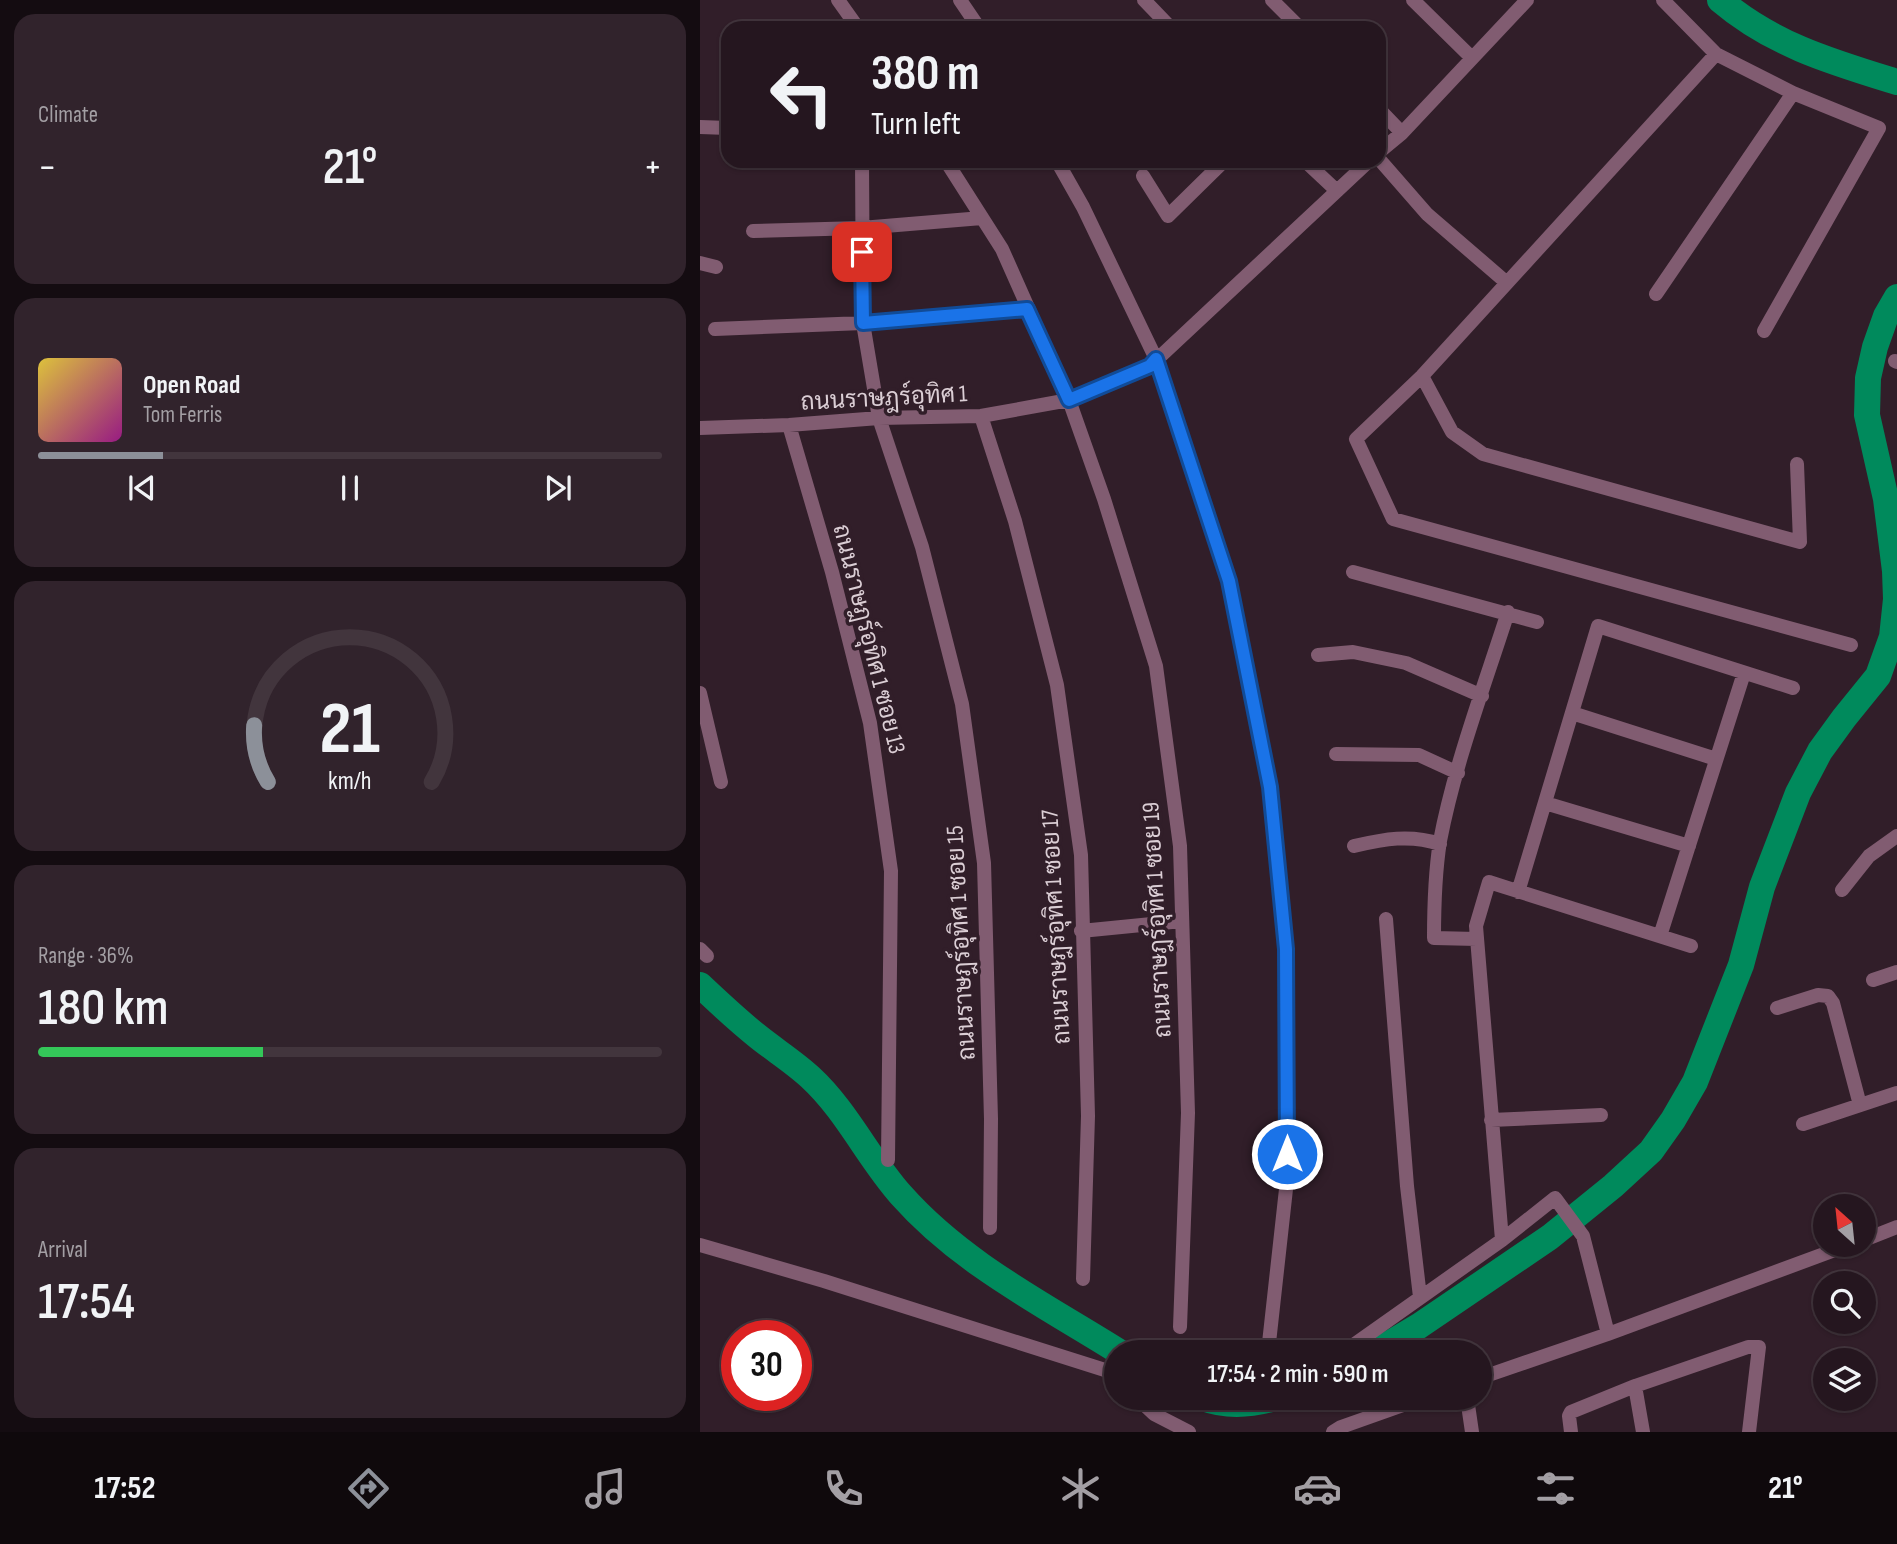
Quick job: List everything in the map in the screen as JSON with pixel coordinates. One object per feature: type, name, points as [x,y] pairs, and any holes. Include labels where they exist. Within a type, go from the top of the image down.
[{"type":"street","points":[[838,0],[853,21]]},
{"type":"street","points":[[960,0],[974,21]]},
{"type":"street","points":[[1144,0],[1164,21]]},
{"type":"street","points":[[1272,0],[1293,21]]},
{"type":"street","points":[[1413,0],[1472,58]]},
{"type":"street","points":[[1386,146],[1402,133],[1527,0]]},
{"type":"street","points":[[1663,0],[1716,54],[1793,93],[1879,128],[1764,331]]},
{"type":"street","points":[[1716,54],[1422,376],[1356,439],[1392,519],[1851,645]]},
{"type":"street","points":[[1656,293],[1793,93]]},
{"type":"street","points":[[1386,116],[1402,133]]},
{"type":"street","points":[[700,127],[721,128]]},
{"type":"street","points":[[1386,167],[1427,214],[1507,283]]},
{"type":"street","name":"ถนนราษฎร์อุทิศ 1 ซอย 15","points":[[862,168],[863,323],[879,418],[922,547],[964,718],[984,863],[991,1119],[990,1228]]},
{"type":"street","name":"ถนนราษฎร์อุทิศ 1 ซอย 19","points":[[950,168],[1002,249],[1069,400],[1104,499],[1156,666],[1180,846],[1188,1113],[1180,1327]]},
{"type":"street","points":[[1062,168],[1156,359],[1229,581],[1270,787],[1286,949],[1287,1180],[1269,1340]]},
{"type":"street","points":[[1143,176],[1168,216],[1216,168]]},
{"type":"street","points":[[1313,168],[1337,191]]},
{"type":"street","name":"ถนนราษฎร์อุทิศ 1","points":[[700,428],[879,418],[981,416],[1069,400],[1150,366],[1362,168]]},
{"type":"street","points":[[753,231],[861,228],[982,218]]},
{"type":"street","points":[[700,263],[716,267]]},
{"type":"street","points":[[715,329],[863,323],[1027,309]]},
{"type":"street","points":[[1422,376],[1452,432],[1483,454],[1800,542],[1797,464]]},
{"type":"street","name":"ถนนราษฎร์อุทิศ 1 ซอย 17","points":[[981,416],[1015,521],[1057,685],[1080,855],[1088,1116],[1083,1279]]},
{"type":"street","name":"ถนนราษฎร์อุทิศ 1 ซอย 13","points":[[789,425],[832,572],[870,723],[891,872],[888,1160]]},
{"type":"street","points":[[1353,572],[1537,622]]},
{"type":"street","points":[[1477,939],[1434,938],[1434,898],[1440,844],[1448,805],[1508,612]]},
{"type":"street","points":[[1518,892],[1598,626],[1793,688]]},
{"type":"street","points":[[1318,655],[1353,652],[1406,663],[1482,695]]},
{"type":"street","points":[[1660,936],[1744,673]]},
{"type":"street","points":[[700,693],[721,782]]},
{"type":"street","points":[[1572,713],[1716,760]]},
{"type":"street","points":[[1336,754],[1419,755],[1458,773]]},
{"type":"street","points":[[1545,803],[1689,846]]},
{"type":"street","points":[[1842,890],[1869,856],[1897,836]]},
{"type":"street","points":[[1354,846],[1392,838],[1424,838],[1440,844]]},
{"type":"street","points":[[1502,1240],[1476,926],[1489,882],[1691,946]]},
{"type":"street","points":[[1386,919],[1407,1186],[1420,1297]]},
{"type":"street","points":[[1081,931],[1182,921]]},
{"type":"street","points":[[1873,980],[1897,972]]},
{"type":"street","points":[[1777,1008],[1818,995],[1828,996],[1833,1003],[1860,1105]]},
{"type":"street","points":[[1803,1124],[1897,1093]]},
{"type":"street","points":[[1491,1120],[1601,1115]]},
{"type":"street","points":[[1359,1340],[1502,1240],[1555,1198],[1583,1236],[1608,1334]]},
{"type":"street","points":[[1876,1235],[1897,1227]]},
{"type":"street","points":[[700,1245],[824,1281],[1104,1370]]},
{"type":"street","points":[[1492,1374],[1816,1257]]},
{"type":"street","points":[[1572,1432],[1569,1416],[1572,1412],[1635,1386],[1748,1347],[1759,1347],[1749,1432]]},
{"type":"street","points":[[1635,1386],[1643,1432]]},
{"type":"street","points":[[1150,1410],[1189,1432]]},
{"type":"street","points":[[1337,1429],[1390,1410]]},
{"type":"street","points":[[1469,1410],[1472,1432]]},
{"type":"waterway","points":[[1720,0],[1740,16],[1782,40],[1826,59],[1897,82]]},
{"type":"waterway","points":[[1396,1340],[1550,1237],[1613,1186],[1651,1151],[1695,1082],[1741,965],[1762,887],[1798,793],[1820,751],[1878,676],[1892,637],[1896,599],[1895,571],[1886,499],[1867,415],[1868,378],[1875,347],[1886,316],[1897,297]]},
{"type":"waterway","points":[[700,985],[741,1023],[804,1071],[823,1090],[878,1166],[925,1220],[977,1263],[1104,1343]]},
{"type":"route","points":[[862,252],[863,323],[1027,309],[1069,400],[1150,366],[1156,359],[1229,581],[1270,787],[1286,949],[1287,1154]]}]
